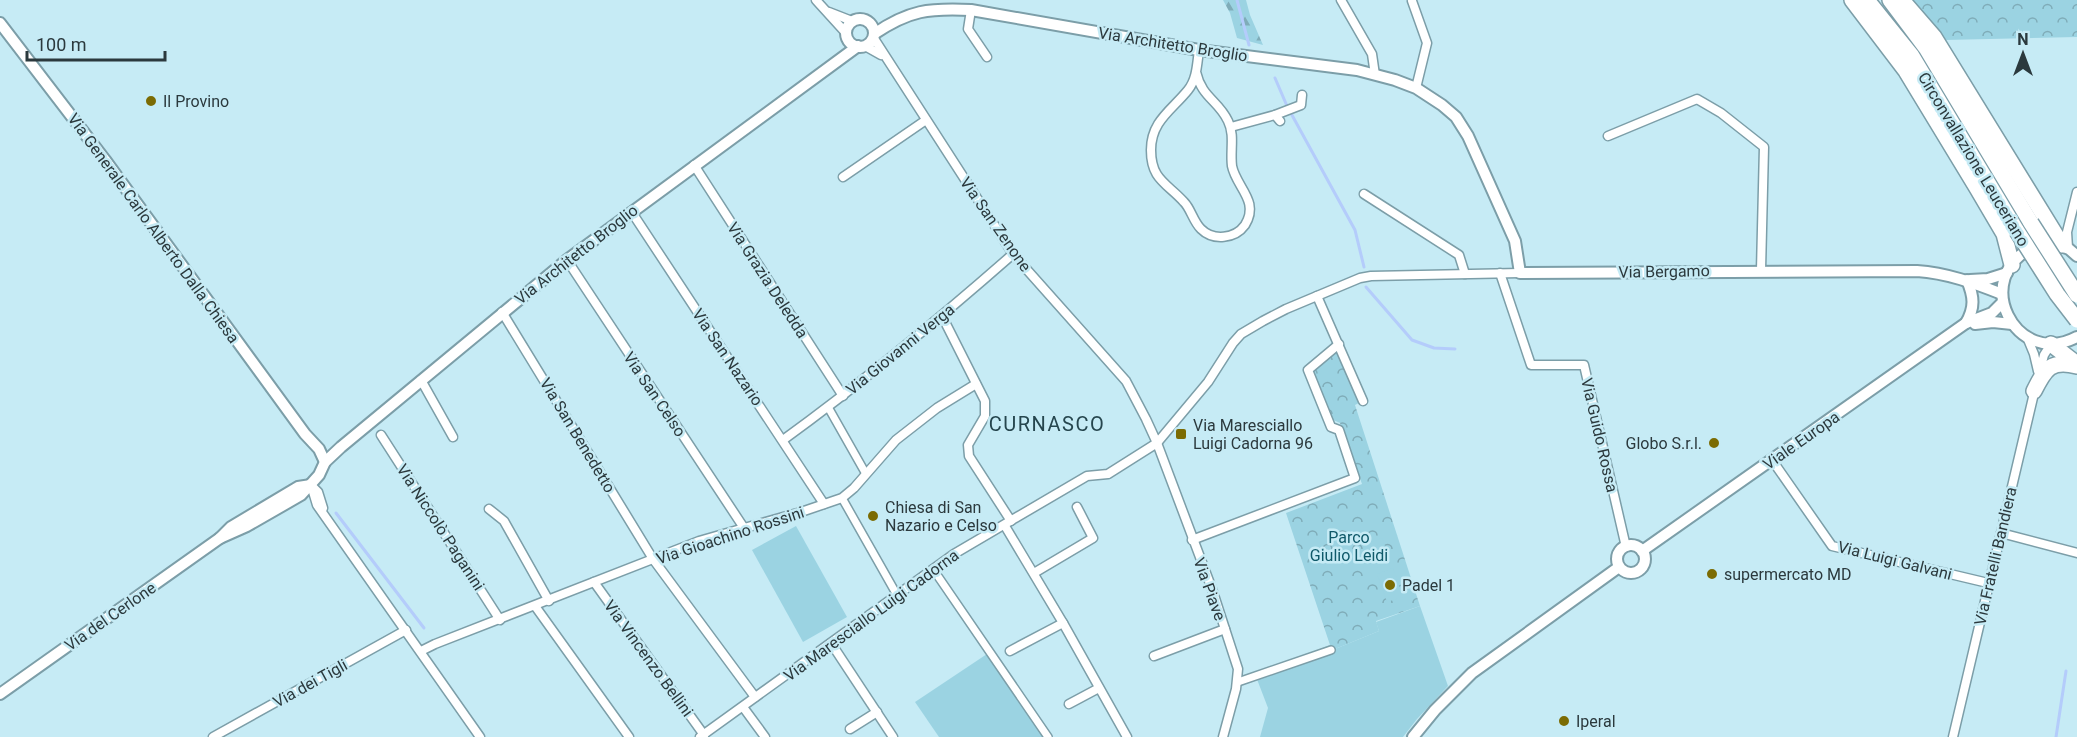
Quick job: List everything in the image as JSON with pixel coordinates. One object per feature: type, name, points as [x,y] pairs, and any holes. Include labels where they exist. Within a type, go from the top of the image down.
[{"type":"highway","points":[[1852,0],[1906,71],[2004,234],[2009,269]]},
{"type":"highway","name":"Circonvallazione Leuceriano","points":[[1867,0],[1912,56],[2017,231],[2057,294],[2077,320]]},
{"type":"highway","name":"Circonvallazione Leuceriano","points":[[1890,0],[1926,48],[2077,295]]},
{"type":"highway","points":[[1902,0],[1934,37],[2069,250]]},
{"type":"highway","points":[[2051,344],[2077,365]]},
{"type":"highway","points":[[2034,391],[2042,376],[2053,365],[2064,363],[2077,365]]},
{"type":"street","points":[[816,0],[850,42],[861,46],[870,42],[874,36],[870,22],[861,19],[852,21],[825,11]]},
{"type":"street","points":[[1341,0],[1372,54],[1375,75]]},
{"type":"street","points":[[1412,1],[1427,43],[1416,88]]},
{"type":"street","name":"Via Architetto Broglio","points":[[874,36],[896,20],[914,13],[932,10],[971,10],[1199,50],[1357,70],[1416,88],[1456,117],[1468,136],[1515,241],[1520,273]]},
{"type":"street","points":[[971,10],[968,29],[987,57]]},
{"type":"street","name":"Via Architetto Broglio","points":[[870,22],[896,20]]},
{"type":"street","points":[[847,36],[847,29],[852,21]]},
{"type":"street","name":"Via Generale Carlo Alberto Dalla Chiesa","points":[[0,23],[105,160],[305,434],[316,444],[325,462]]},
{"type":"street","name":"Via Architetto Broglio","points":[[837,60],[847,36]]},
{"type":"street","name":"Via San Zenone","points":[[874,36],[884,56],[1013,254],[1126,381],[1157,443]]},
{"type":"street","name":"Via Architetto Broglio","points":[[325,462],[420,380],[567,260],[837,60],[861,46]]},
{"type":"street","name":"Via San Zenone","points":[[861,46],[884,56]]},
{"type":"street","points":[[1196,72],[1202,90],[1220,109],[1231,127],[1232,166],[1236,177],[1248,195],[1249,216],[1244,226],[1233,235],[1222,237],[1201,230],[1189,207],[1159,179],[1151,159],[1156,126],[1189,89],[1196,72],[1199,50]]},
{"type":"street","points":[[1231,127],[1277,118],[1300,105],[1302,95]]},
{"type":"street","points":[[1608,136],[1697,99],[1721,113],[1764,147],[1761,270]]},
{"type":"street","points":[[843,177],[926,120]]},
{"type":"street","name":"Via Grazia Deledda","points":[[694,165],[843,396]]},
{"type":"street","points":[[2077,192],[2067,232],[2069,250],[2050,244],[2025,252],[2009,269],[2002,298],[2012,324],[2027,337],[2051,344],[2077,337]]},
{"type":"street","points":[[1364,194],[1459,255],[1465,274]]},
{"type":"street","name":"Via San Nazario","points":[[631,211],[824,504]]},
{"type":"street","name":"Via Giovanni Verga","points":[[783,440],[843,396],[942,316],[1013,254]]},
{"type":"street","name":"Via San Celso","points":[[567,260],[744,528]]},
{"type":"street","name":"Via Bergamo","points":[[1967,280],[1988,279],[2009,269]]},
{"type":"street","name":"Via Bergamo","points":[[1360,278],[1500,273],[1917,271],[1936,272],[1967,280],[2002,298]]},
{"type":"street","name":"Via Guido Rossa","points":[[1500,273],[1531,365],[1584,365],[1626,546]]},
{"type":"street","name":"Via Maresciallo Luigi Cadorna","points":[[702,736],[954,554],[1087,476],[1108,474],[1157,443],[1208,382],[1233,343],[1242,334],[1263,321],[1360,278]]},
{"type":"street","points":[[1963,326],[1974,306],[1967,280]]},
{"type":"street","points":[[1317,296],[1363,400]]},
{"type":"street","name":"Viale Europa","points":[[1619,567],[1625,572],[1638,572],[1644,565],[1645,556],[1642,551],[1963,326],[1992,313],[2002,298]]},
{"type":"street","name":"Via San Benedetto","points":[[502,312],[653,559],[755,698]]},
{"type":"street","points":[[942,316],[985,401],[985,416],[968,445],[969,456],[1126,737]]},
{"type":"street","name":"Viale Europa","points":[[1963,326],[1993,322],[2012,324]]},
{"type":"street","name":"Via Fratelli Bandiera","points":[[2027,337],[2034,354],[2038,375]]},
{"type":"street","points":[[1192,540],[1355,478],[1339,430],[1331,427],[1308,370],[1339,344]]},
{"type":"street","name":"Via Fratelli Bandiera","points":[[1953,737],[2034,391],[2044,355],[2051,344]]},
{"type":"street","points":[[420,380],[453,437]]},
{"type":"street","name":"Via Gioachino Rossini","points":[[421,651],[699,541],[842,498],[854,488],[896,441],[937,408],[976,384]]},
{"type":"street","points":[[828,407],[867,474]]},
{"type":"street","name":"Via Niccolò Paganini","points":[[381,435],[500,620]]},
{"type":"street","name":"Via Piave","points":[[1157,443],[1212,589],[1238,669],[1238,682],[1223,737]]},
{"type":"street","name":"Via Luigi Galvani","points":[[1772,460],[1832,546],[1988,583]]},
{"type":"street","points":[[325,462],[311,485],[314,498],[480,737]]},
{"type":"street","name":"Via del Cerlone","points":[[0,694],[220,538],[302,495],[311,485]]},
{"type":"street","points":[[842,498],[897,595]]},
{"type":"street","points":[[1034,573],[1093,538],[1077,507]]},
{"type":"street","points":[[489,509],[504,520],[549,600]]},
{"type":"street","points":[[2001,533],[2077,553]]},
{"type":"street","points":[[1413,737],[1435,710],[1472,673],[1619,567],[1618,554],[1626,546],[1635,546],[1642,551]]},
{"type":"street","points":[[933,569],[1048,737]]},
{"type":"street","name":"Via Vincenzo Bellini","points":[[594,582],[702,736]]},
{"type":"street","points":[[535,606],[629,737]]},
{"type":"street","points":[[1010,651],[1062,622]]},
{"type":"street","points":[[1154,656],[1225,629]]},
{"type":"street","name":"Via dei Tigli","points":[[213,737],[406,630]]},
{"type":"street","points":[[831,643],[893,737]]},
{"type":"street","points":[[1238,682],[1331,650]]},
{"type":"street","points":[[1069,704],[1099,688]]},
{"type":"street","points":[[742,707],[765,737]]},
{"type":"street","points":[[850,729],[877,712]]},
{"type":"green space","points":[[1223,0],[1246,0],[1263,45],[1237,38],[1230,13]]},
{"type":"green space","points":[[1913,0],[2077,0],[2077,37],[1945,40]]},
{"type":"green space","name":"Parco Giulio Leidi","points":[[1336,351],[1359,403],[1355,405],[1420,606],[1376,621],[1379,631],[1335,649],[1330,645],[1286,513],[1362,484],[1340,423],[1331,419],[1313,372]]},
{"type":"green space","points":[[796,526],[847,617],[803,642],[752,550]]},
{"type":"green space","points":[[1382,538],[1391,562],[1375,568],[1366,544]]},
{"type":"green space","name":"Padel 1","points":[[1393,568],[1403,597],[1387,602],[1377,574]]},
{"type":"green space","points":[[1420,606],[1448,686],[1403,737],[1260,737],[1268,708],[1255,674],[1330,645],[1335,649],[1379,631],[1376,622]]},
{"type":"green space","points":[[987,654],[1043,737],[939,737],[915,702]]},
{"type":"waterway","points":[[1237,0],[1249,45]]},
{"type":"waterway","points":[[1275,78],[1287,106],[1355,230],[1364,267]]},
{"type":"waterway","points":[[1366,287],[1412,340],[1434,348],[1455,349]]},
{"type":"waterway","points":[[336,513],[424,628]]},
{"type":"waterway","points":[[2056,737],[2066,671]]},
{"type":"place","name":"Il Provino","points":[[151,101]]},
{"type":"place","name":"Via Maresciallo Luigi Cadorna 96","points":[[1181,434]]},
{"type":"place","name":"Globo S.r.l.","points":[[1714,443]]},
{"type":"place","name":"Chiesa di San Nazario e Celso","points":[[873,516]]},
{"type":"place","name":"supermercato MD","points":[[1712,574]]},
{"type":"place","name":"Padel 1","points":[[1390,585]]},
{"type":"place","name":"Iperal","points":[[1564,721]]},
{"type":"district","name":"CURNASCO","points":[[1047,424]]}]
